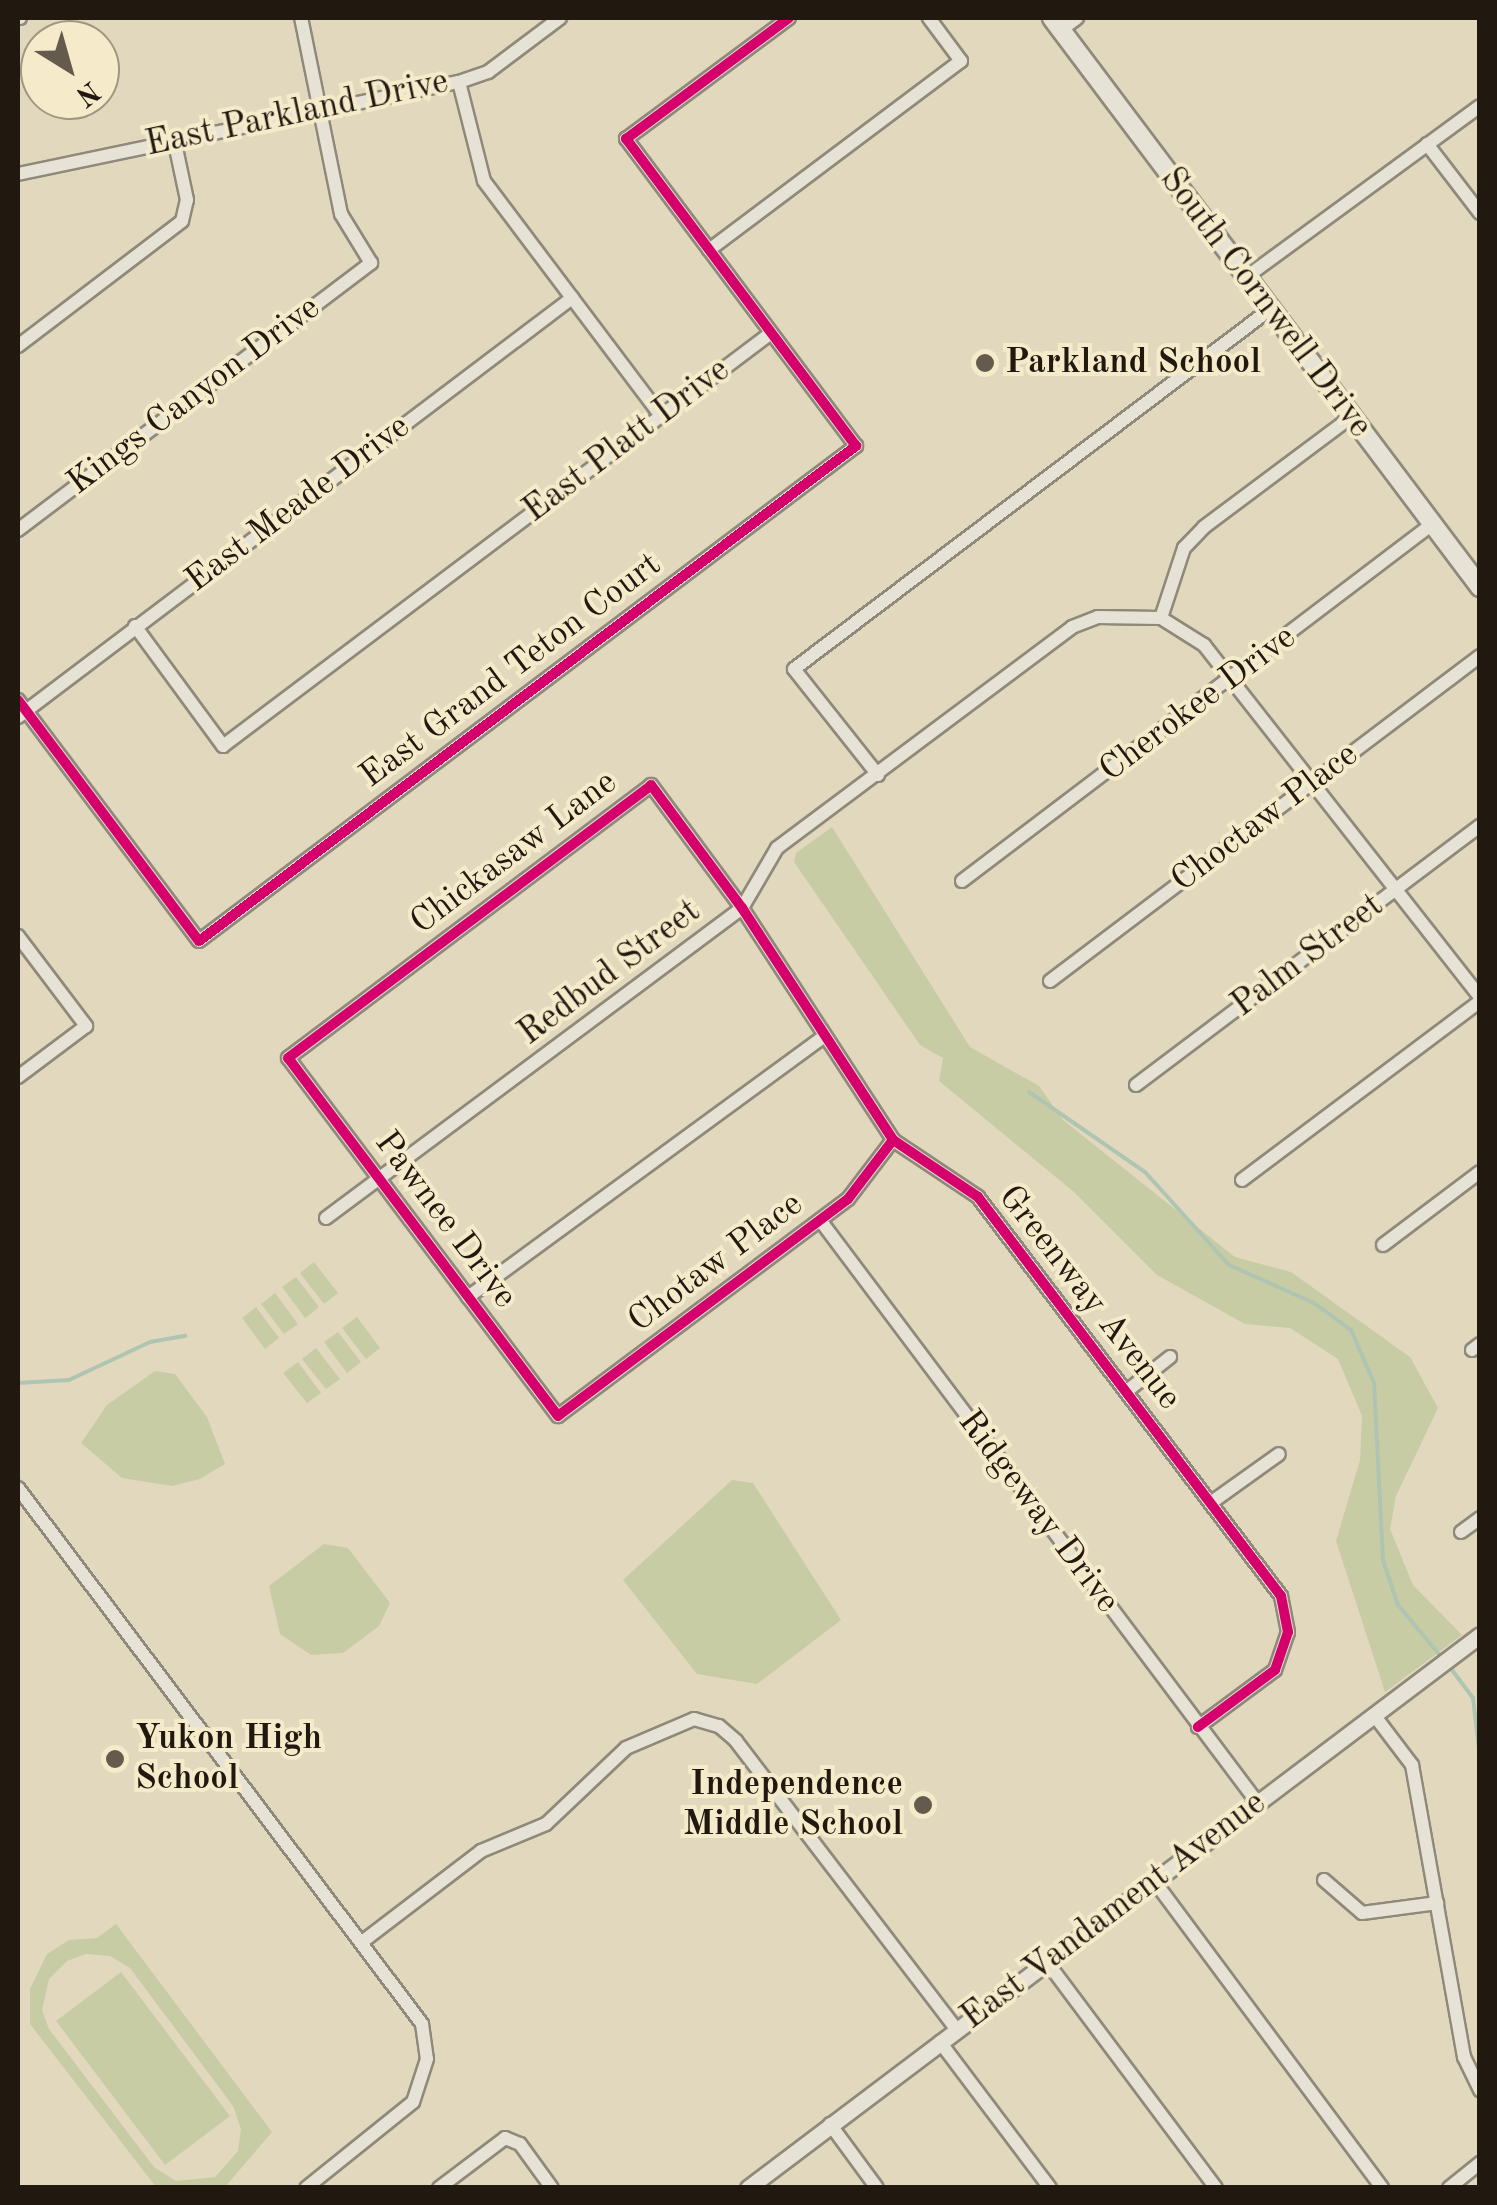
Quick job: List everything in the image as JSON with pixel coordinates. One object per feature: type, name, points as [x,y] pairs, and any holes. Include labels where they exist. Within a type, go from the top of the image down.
[{"type":"main road","name":"South Cornwell Drive","points":[[1057,24],[1480,587]]},
{"type":"street","points":[[301,18],[319,108]]},
{"type":"street","name":"East Parkland Drive","points":[[18,174],[319,108],[459,82],[488,72],[560,18]]},
{"type":"street","points":[[771,333],[626,139],[789,18]]},
{"type":"street","points":[[708,250],[962,61],[929,18]]},
{"type":"street","points":[[1057,24],[1077,18]]},
{"type":"street","points":[[459,82],[484,182],[661,416]]},
{"type":"street","points":[[1246,278],[1480,106]]},
{"type":"street","name":"Kings Canyon Drive","points":[[18,530],[371,263],[342,214],[319,108]]},
{"type":"street","points":[[18,346],[182,221],[187,200],[174,139]]},
{"type":"street","points":[[1426,144],[1480,213]]},
{"type":"street","name":"East Meade Drive","points":[[20,709],[572,298]]},
{"type":"street","points":[[878,775],[794,669],[1269,310]]},
{"type":"street","name":"East Platt Drive","points":[[136,626],[224,746],[771,333]]},
{"type":"street","name":"East Grand Teton Court","points":[[20,709],[199,941],[856,446],[771,333]]},
{"type":"street","points":[[1242,1180],[1480,999],[1204,645],[1161,618],[1174,571],[1194,538],[1351,417]]},
{"type":"street","name":"Cherokee Drive","points":[[962,881],[1432,526]]},
{"type":"street","name":"Redbud Street","points":[[326,1218],[742,908],[776,848],[1072,627],[1098,618],[1161,618]]},
{"type":"street","name":"Choctaw Place","points":[[1050,981],[1480,656]]},
{"type":"street","name":"Chickasaw Lane","points":[[288,1058],[651,785],[742,908]]},
{"type":"street","name":"Palm Street","points":[[1136,1085],[1480,826]]},
{"type":"street","name":"Greenway Avenue","points":[[742,908],[892,1140],[978,1198],[1281,1596],[1288,1632],[1275,1670],[1198,1726]]},
{"type":"street","points":[[18,936],[86,1026],[18,1077]]},
{"type":"street","points":[[468,1296],[824,1036]]},
{"type":"street","name":"Pawnee Drive","points":[[288,1058],[558,1416]]},
{"type":"street","name":"Chotaw Place","points":[[558,1416],[848,1199],[892,1140]]},
{"type":"street","points":[[1383,1245],[1480,1172]]},
{"type":"street","name":"Ridgeway Drive","points":[[820,1220],[1257,1802]]},
{"type":"street","points":[[1127,1390],[1170,1358]]},
{"type":"street","points":[[1212,1502],[1279,1454]]},
{"type":"street","points":[[18,1488],[422,2024],[424,2080],[402,2115],[306,2188]]},
{"type":"street","points":[[1461,1532],[1480,1518]]},
{"type":"street","name":"East Vandament Avenue","points":[[748,2188],[1480,1635]]},
{"type":"street","points":[[1374,1715],[1412,1765],[1464,2057],[1480,2090]]},
{"type":"street","points":[[362,1942],[481,1851],[546,1824],[613,1757],[656,1731],[694,1719],[719,1726],[736,1741],[956,2030]]},
{"type":"street","points":[[1324,1880],[1362,1913],[1437,1903]]},
{"type":"street","points":[[1155,1882],[1382,2188]]},
{"type":"street","points":[[1047,1962],[1216,2188]]},
{"type":"street","points":[[940,2042],[1050,2188]]},
{"type":"street","points":[[830,2124],[877,2188]]},
{"type":"street","points":[[440,2188],[506,2138],[520,2144],[552,2188]]},
{"type":"street","points":[[1449,2188],[1480,2164]]},
{"type":"green space","points":[[832,827],[970,1047],[1039,1086],[1063,1120],[1235,1257],[1291,1272],[1410,1357],[1438,1408],[1396,1496],[1390,1529],[1413,1585],[1462,1635],[1385,1692],[1336,1541],[1360,1460],[1362,1416],[1338,1359],[1290,1328],[1245,1324],[1157,1275],[1074,1192],[939,1081],[943,1058],[920,1045],[794,862],[796,853]]},
{"type":"green space","points":[[314,1262],[338,1293],[324,1304],[300,1273]]},
{"type":"green space","points":[[296,1277],[319,1307],[305,1318],[282,1287]]},
{"type":"green space","points":[[275,1293],[298,1324],[284,1334],[261,1304]]},
{"type":"green space","points":[[256,1307],[279,1338],[265,1349],[242,1318]]},
{"type":"green space","points":[[357,1317],[380,1348],[366,1359],[342,1328]]},
{"type":"green space","points":[[338,1332],[361,1362],[347,1373],[324,1342]]},
{"type":"green space","points":[[316,1348],[340,1379],[326,1389],[302,1359]]},
{"type":"green space","points":[[298,1362],[321,1393],[307,1403],[283,1373]]},
{"type":"green space","points":[[155,1371],[175,1374],[207,1417],[225,1464],[200,1479],[172,1486],[122,1478],[81,1443],[107,1405]]},
{"type":"green space","points":[[732,1480],[753,1483],[841,1620],[757,1684],[697,1674],[623,1580]]},
{"type":"green space","points":[[324,1544],[348,1548],[390,1603],[379,1626],[343,1653],[311,1655],[280,1634],[269,1586]]},
{"type":"green space","points":[[116,1924],[272,2132],[225,2187],[156,2187],[30,2024],[30,1989],[47,1954],[69,1940],[97,1938]],"holes":[[[86,1954],[110,1956],[130,1968],[233,2106],[241,2129],[238,2151],[215,2177],[176,2181],[154,2167],[49,2029],[42,2010],[49,1979],[67,1961]]]},
{"type":"green space","points":[[121,1972],[230,2116],[165,2165],[56,2021]]},
{"type":"waterway","points":[[1029,1092],[1145,1172],[1229,1265],[1314,1303],[1351,1330],[1374,1383],[1383,1560],[1398,1605],[1443,1659]]},
{"type":"waterway","points":[[18,1383],[69,1380],[150,1342],[185,1336]]},
{"type":"waterway","points":[[1449,1666],[1473,1698],[1480,1757]]},
{"type":"cycle path","points":[[18,700],[199,941],[856,446],[626,139],[789,18]]},
{"type":"cycle path","points":[[893,1140],[848,1199],[558,1416],[288,1058],[651,785],[742,908],[893,1140],[978,1197],[1281,1596],[1288,1632],[1275,1670],[1198,1727]]},
{"type":"place","name":"Parkland School","points":[[985,363]]},
{"type":"place","name":"Yukon High School","points":[[115,1759]]},
{"type":"place","name":"Independence Middle School","points":[[923,1805]]}]
